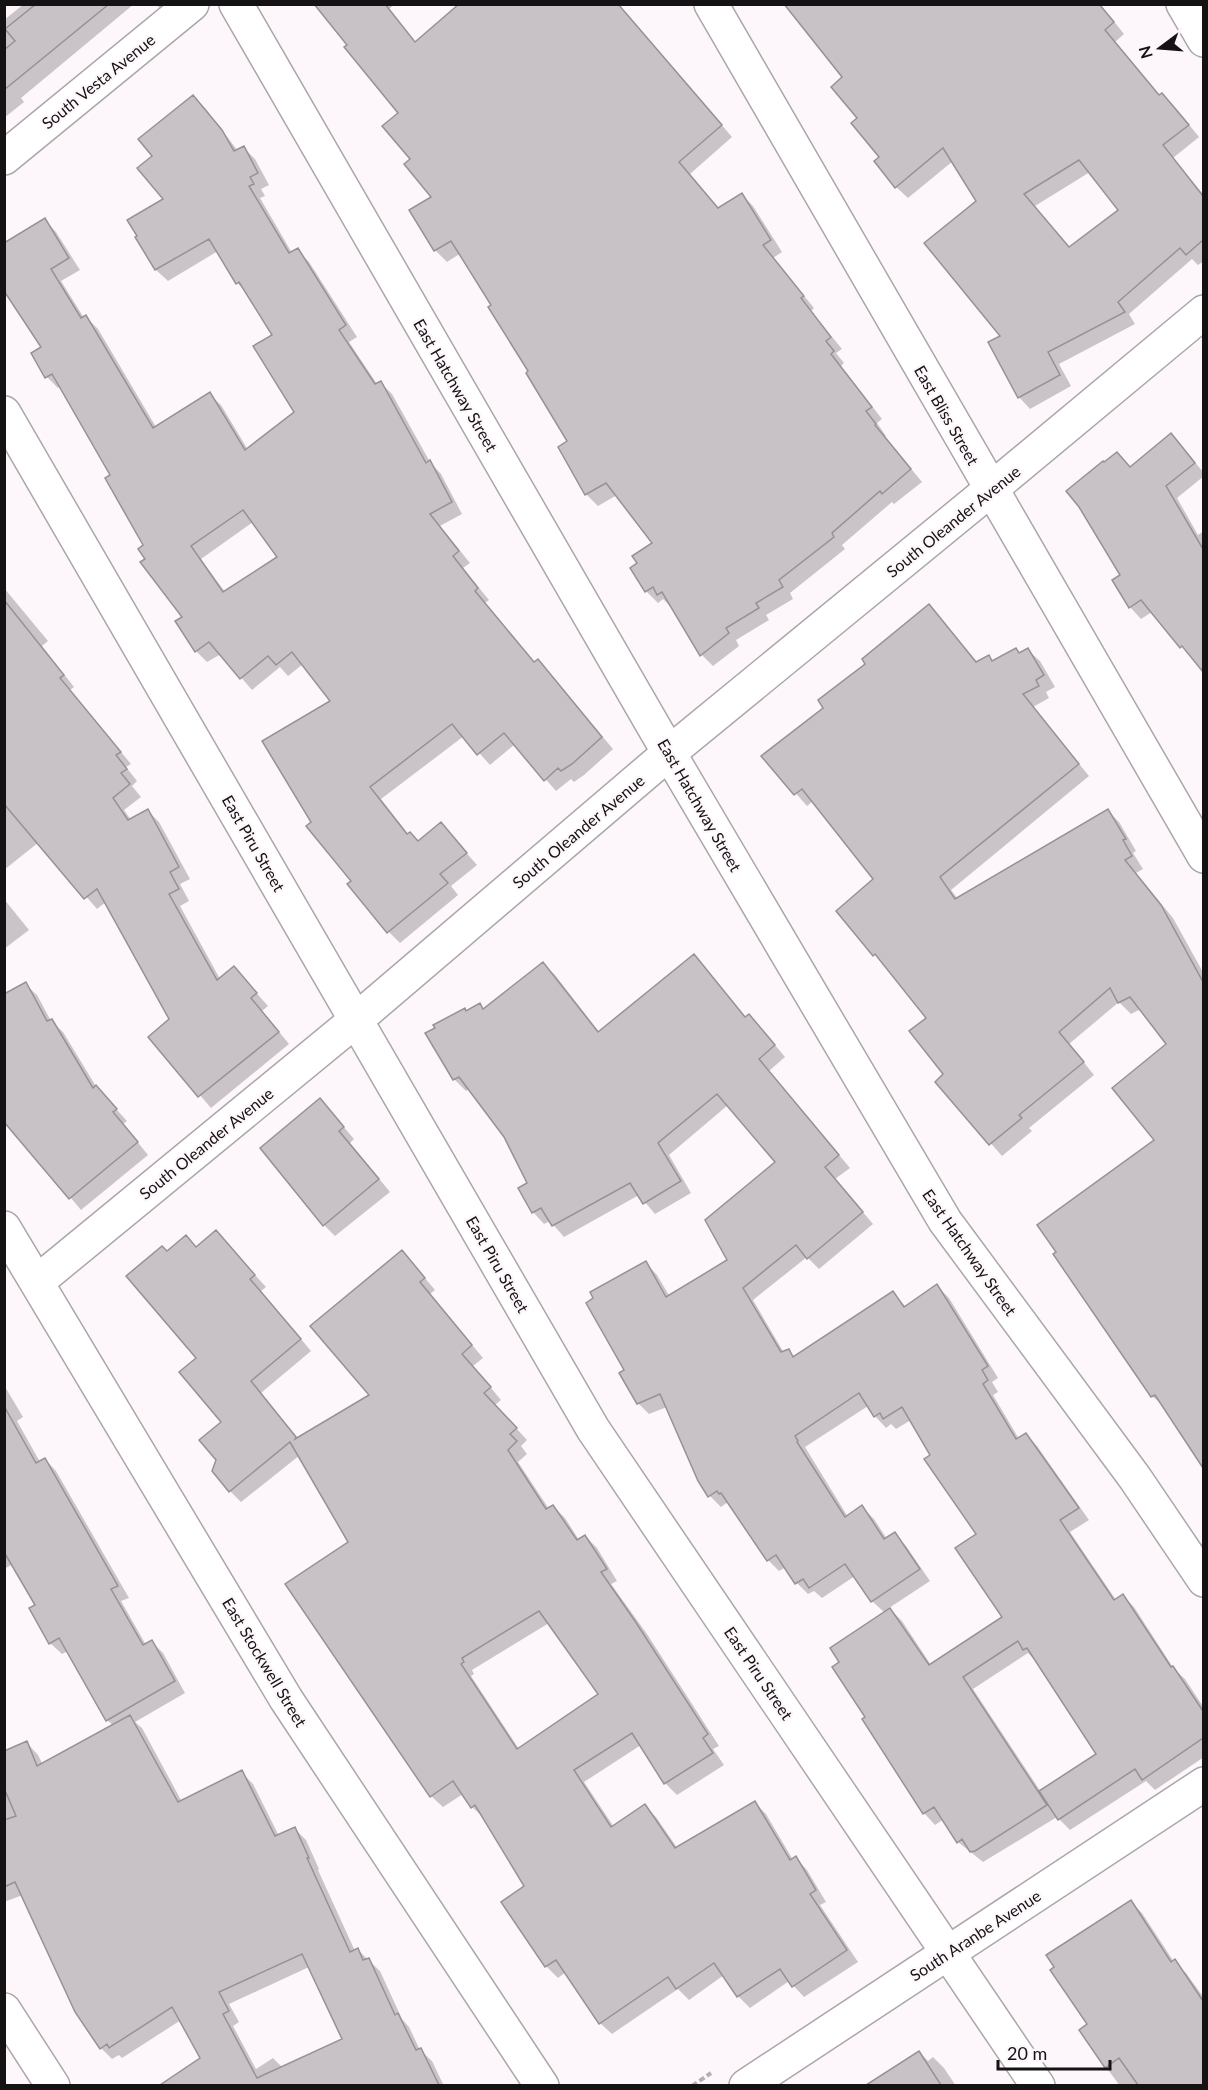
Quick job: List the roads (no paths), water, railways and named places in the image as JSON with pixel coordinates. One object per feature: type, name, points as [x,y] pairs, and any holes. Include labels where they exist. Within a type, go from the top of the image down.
[{"type":"street","name":"South Vesta Avenue","points":[[4,158],[192,4]]},
{"type":"street","name":"East Hatchway Street","points":[[236,4],[669,753],[945,1221],[1135,1478],[1203,1580]]},
{"type":"street","name":"East Bliss Street","points":[[711,4],[1203,856]]},
{"type":"street","points":[[1183,4],[1203,40]]},
{"type":"street","name":"South Oleander Avenue","points":[[37,1282],[356,1020],[669,753],[1203,312]]},
{"type":"street","name":"East Piru Street","points":[[4,413],[593,1429],[1038,2085]]},
{"type":"street","name":"East Stockwell Street","points":[[4,1228],[286,1699],[542,2085]]},
{"type":"street","name":"South Aranbe Avenue","points":[[746,2085],[1203,1784]]},
{"type":"street","points":[[4,2010],[53,2085]]}]
